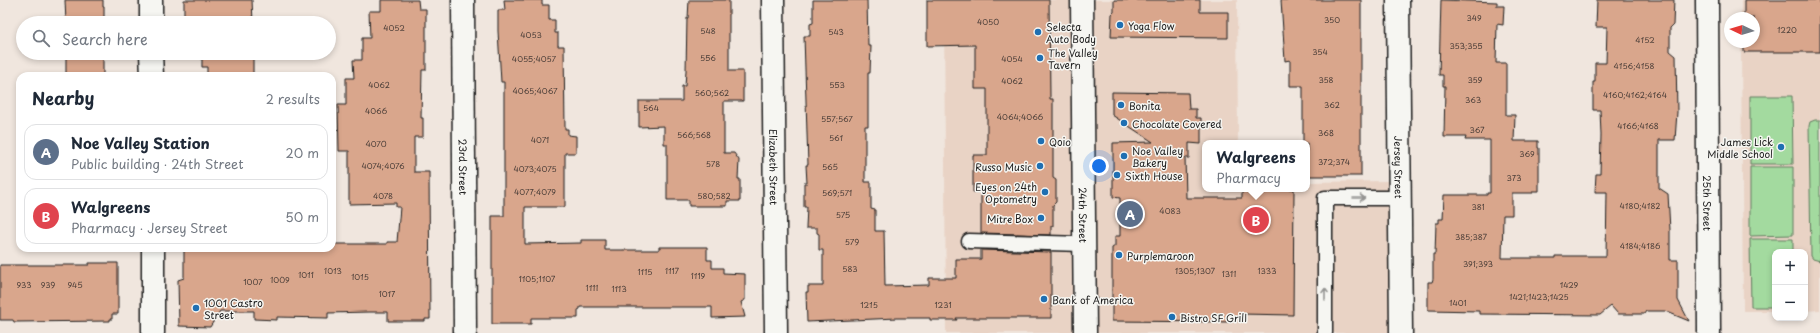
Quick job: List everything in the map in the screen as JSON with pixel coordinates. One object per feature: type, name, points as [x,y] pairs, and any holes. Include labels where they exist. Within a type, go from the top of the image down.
[{"type":"street","points":[[151,0],[151,16]]},
{"type":"street","name":"23rd Street","points":[[463,0],[465,333]]},
{"type":"street","name":"Elizabeth Street","points":[[773,0],[776,333]]},
{"type":"street","name":"24th Street","points":[[1082,0],[1085,333]]},
{"type":"street","name":"Jersey Street","points":[[1398,0],[1401,333]]},
{"type":"street","name":"25th Street","points":[[1707,0],[1709,333]]},
{"type":"street","points":[[152,60],[152,72]]},
{"type":"street","points":[[153,252],[153,333]]},
{"type":"lane","points":[[1325,333],[1325,198],[1400,198]]},
{"type":"lane","points":[[969,241],[1084,244]]},
{"type":"shaded area","points":[[944,0],[1237,0],[1238,140],[1202,140],[1202,192],[1310,192],[1310,182],[1392,181],[1393,333],[946,333]]},
{"type":"shaded area","name":"James Lick Middle School","points":[[1741,0],[1820,0],[1820,310],[1808,311],[1808,249],[1772,249],[1772,311],[1743,311],[1741,48],[1760,48],[1760,12],[1741,12]]},
{"type":"green space","points":[[1750,96],[1792,96],[1793,164],[1750,164]]},
{"type":"green space","points":[[1820,120],[1820,261],[1813,259],[1811,256],[1809,126],[1810,122]]},
{"type":"green space","points":[[1750,167],[1793,167],[1793,235],[1750,236]]},
{"type":"green space","points":[[1750,239],[1793,239],[1793,249],[1772,249],[1772,307],[1751,307]]},
{"type":"building","points":[[65,0],[103,0],[104,16],[66,16]]},
{"type":"building","points":[[184,0],[252,0],[253,16],[184,16]]},
{"type":"building","points":[[381,0],[418,0],[419,9],[426,9],[426,70],[422,70],[421,118],[423,118],[423,137],[414,137],[414,172],[429,172],[430,319],[425,319],[425,321],[388,321],[388,312],[369,312],[328,313],[328,318],[277,317],[277,320],[254,319],[254,311],[220,311],[210,327],[179,326],[178,280],[184,278],[184,252],[336,252],[336,244],[387,244],[387,242],[397,242],[400,207],[396,207],[396,203],[349,204],[349,151],[339,151],[338,105],[346,105],[346,78],[354,78],[353,60],[362,60],[362,38],[370,38],[369,11],[381,11]]},
{"type":"building","points":[[504,0],[542,0],[542,5],[549,5],[549,20],[555,20],[555,33],[558,33],[558,46],[564,46],[565,129],[568,129],[568,135],[576,136],[576,153],[565,153],[565,207],[525,207],[525,244],[581,243],[581,240],[605,240],[605,250],[659,250],[659,247],[707,247],[707,260],[712,260],[712,268],[723,268],[723,273],[745,274],[745,300],[741,302],[745,317],[712,318],[712,307],[580,307],[578,310],[578,318],[531,318],[531,324],[492,324],[492,216],[504,216],[504,82],[501,82],[498,10],[505,10]]},
{"type":"building","points":[[689,0],[729,0],[729,71],[743,71],[743,101],[724,101],[724,153],[734,153],[739,160],[738,179],[740,179],[740,201],[727,201],[727,206],[689,206],[689,200],[667,200],[667,144],[664,144],[664,126],[639,127],[639,101],[682,101],[682,86],[685,86]]},
{"type":"building","points":[[813,0],[867,0],[868,46],[871,46],[870,73],[868,73],[868,126],[865,126],[865,182],[871,182],[871,209],[875,210],[875,231],[884,231],[885,286],[929,285],[929,278],[956,278],[956,259],[981,259],[981,250],[1051,252],[1051,318],[956,318],[957,320],[930,320],[930,318],[897,318],[807,322],[806,292],[808,292],[808,286],[823,286],[823,250],[819,250],[819,234],[817,233],[817,228],[806,228],[807,207],[804,207],[804,183],[807,183],[806,165],[808,165],[804,36],[810,36],[810,24],[813,23]]},
{"type":"building","points":[[927,0],[1049,0],[1050,99],[1053,99],[1053,178],[1056,180],[1056,202],[1053,205],[1053,226],[1051,226],[1051,235],[981,233],[981,192],[973,192],[973,155],[987,155],[987,89],[975,89],[975,45],[927,46]]},
{"type":"building","points":[[1114,0],[1200,0],[1200,12],[1228,12],[1228,38],[1111,37]]},
{"type":"building","points":[[1281,0],[1361,0],[1361,176],[1310,176],[1310,140],[1303,140],[1303,86],[1290,86],[1290,60],[1285,61]]},
{"type":"building","points":[[1441,0],[1497,2],[1497,6],[1504,6],[1503,25],[1497,24],[1496,63],[1506,63],[1506,115],[1515,115],[1514,141],[1538,141],[1539,191],[1533,191],[1533,193],[1512,193],[1512,215],[1503,215],[1502,258],[1555,258],[1555,256],[1606,256],[1607,192],[1595,192],[1596,174],[1600,174],[1601,135],[1600,110],[1593,110],[1593,82],[1595,82],[1595,63],[1606,63],[1607,27],[1596,27],[1597,0],[1674,0],[1673,25],[1670,28],[1670,51],[1676,56],[1677,112],[1675,140],[1659,140],[1659,188],[1668,194],[1670,260],[1678,260],[1678,300],[1689,321],[1665,311],[1646,311],[1644,314],[1618,314],[1611,306],[1600,315],[1479,314],[1479,311],[1428,310],[1428,282],[1432,282],[1433,279],[1433,254],[1435,254],[1436,223],[1439,223],[1439,219],[1443,219],[1444,195],[1487,195],[1487,193],[1490,193],[1490,140],[1465,140],[1466,137],[1444,137],[1445,86],[1443,86],[1443,75],[1439,75]]},
{"type":"building","points":[[1744,0],[1820,0],[1820,52],[1744,52],[1744,48],[1760,48],[1760,12],[1744,12]]},
{"type":"building","points":[[66,60],[103,60],[103,72],[66,72]]},
{"type":"building","points":[[202,60],[253,60],[253,72],[207,72],[207,67],[202,67]]},
{"type":"building","points":[[1112,92],[1188,93],[1189,109],[1196,109],[1196,118],[1201,118],[1201,144],[1189,143],[1189,158],[1185,158],[1186,198],[1242,198],[1242,192],[1294,192],[1293,315],[1241,314],[1241,317],[1231,317],[1231,322],[1112,321],[1112,248],[1115,246],[1115,236],[1120,236],[1120,198],[1113,197],[1113,143],[1153,142],[1112,115]]},
{"type":"building","points":[[89,263],[118,263],[118,314],[112,314],[112,319],[110,319],[110,321],[14,322],[13,320],[0,320],[0,265],[89,265]]},
{"type":"place","name":"Yoga Flow","points":[[1120,25]]},
{"type":"place","name":"Selecta Auto Body","points":[[1038,32]]},
{"type":"place","name":"The Valley Tavern","points":[[1040,58]]},
{"type":"place","name":"Bonita","points":[[1121,105]]},
{"type":"place","name":"Chocolate Covered","points":[[1124,123]]},
{"type":"place","name":"Qoio","points":[[1041,141]]},
{"type":"place","name":"James Lick Middle School","points":[[1781,147]]},
{"type":"place","name":"Noe Valley Bakery","points":[[1124,156]]},
{"type":"place","name":"Russo Music","points":[[1040,166]]},
{"type":"place","name":"Sixth House","points":[[1117,175]]},
{"type":"place","name":"Eyes on 24th Optometry","points":[[1045,192]]},
{"type":"place","name":"Noe Valley Station","points":[[1130,214]]},
{"type":"place","name":"Mitre Box","points":[[1041,218]]},
{"type":"place","name":"Walgreens","points":[[1256,220]]},
{"type":"place","name":"Purplemaroon","points":[[1119,255]]},
{"type":"place","name":"Bank of America","points":[[1044,299]]},
{"type":"place","name":"1001 Castro Street","points":[[196,308]]},
{"type":"place","name":"Bistro SF Grill","points":[[1172,317]]}]
